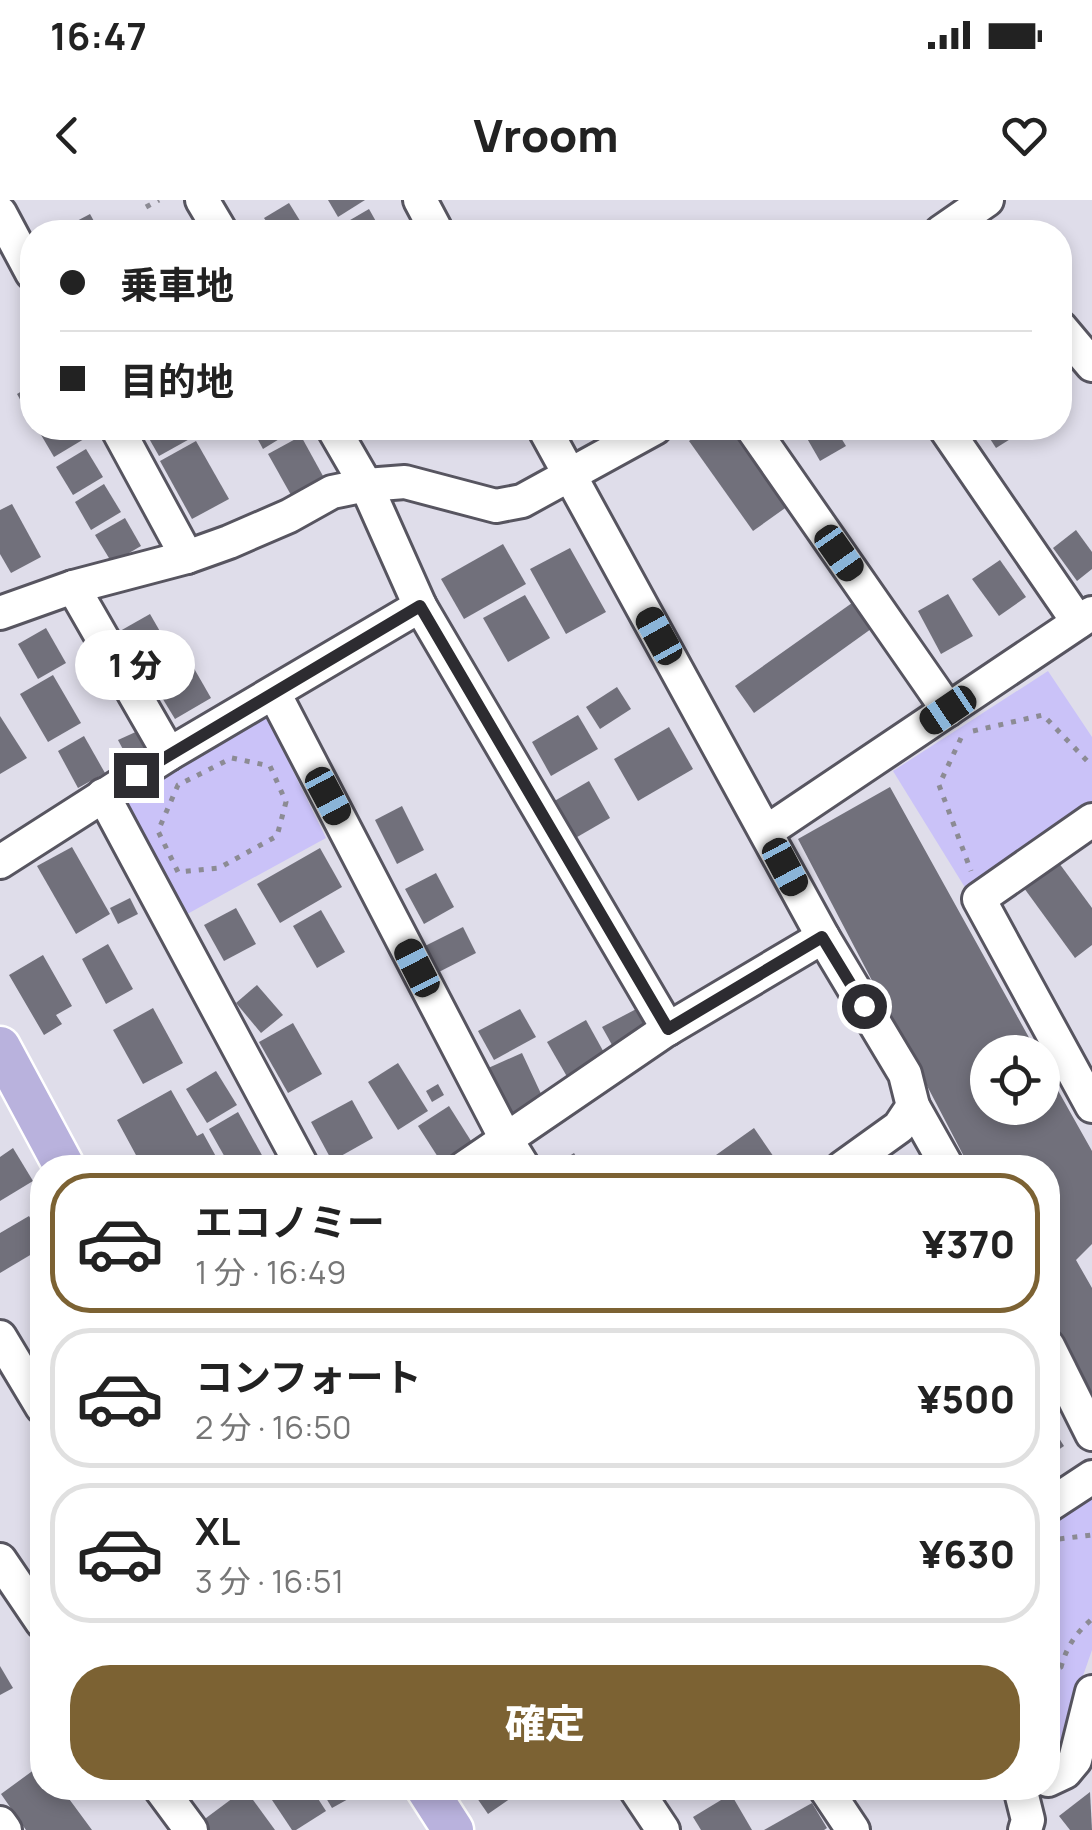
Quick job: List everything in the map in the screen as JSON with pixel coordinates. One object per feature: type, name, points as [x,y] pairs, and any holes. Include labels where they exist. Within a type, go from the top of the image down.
[{"type":"main road","points":[[0,1047],[57,1155]]},
{"type":"main road","points":[[434,1800],[454,1830]]},
{"type":"street","points":[[0,213],[20,250]]},
{"type":"street","points":[[1072,341],[1092,365]]},
{"type":"street","points":[[124,440],[187,557]]},
{"type":"street","points":[[340,440],[366,485],[420,606],[668,1029]]},
{"type":"street","points":[[551,440],[822,937],[905,1074],[913,1106],[941,1155]]},
{"type":"street","points":[[1,610],[187,557],[289,516],[332,492],[405,482],[496,506],[522,501],[634,440]]},
{"type":"street","points":[[760,440],[948,710]]},
{"type":"street","points":[[766,832],[1085,617],[954,440]]},
{"type":"street","points":[[73,587],[169,754]]},
{"type":"street","points":[[0,862],[169,754],[420,606]]},
{"type":"street","points":[[274,693],[516,1155]]},
{"type":"street","points":[[103,796],[296,1155]]},
{"type":"street","points":[[1092,820],[979,899],[1092,1106]]},
{"type":"street","points":[[483,1155],[668,1029],[822,937]]},
{"type":"street","points":[[860,1155],[899,1127],[913,1106]]},
{"type":"street","points":[[0,1337],[23,1394]]},
{"type":"street","points":[[1060,1370],[1092,1434]]},
{"type":"street","points":[[1060,1498],[1092,1476]]},
{"type":"street","points":[[0,1560],[30,1604]]},
{"type":"street","points":[[1060,1777],[1075,1760],[1092,1692]]},
{"type":"street","points":[[169,1800],[191,1830]]},
{"type":"street","points":[[643,1800],[664,1830]]},
{"type":"street","points":[[833,1800],[853,1830]]},
{"type":"street","points":[[0,1823],[5,1830]]},
{"type":"path","points":[[146,208],[159,200]]},
{"type":"path","points":[[976,885],[939,785],[963,733],[1043,715],[1092,766]]},
{"type":"path","points":[[232,758],[270,766],[286,802],[277,836],[219,868],[178,872],[158,830],[178,785],[232,758]]},
{"type":"path","points":[[1060,1539],[1092,1535]]},
{"type":"path","points":[[1060,1667],[1067,1648],[1092,1619]]},
{"type":"shaded area","points":[[1048,671],[1092,737],[1092,805],[969,894],[893,771]]},
{"type":"shaded area","points":[[263,710],[326,838],[180,918],[115,798]]},
{"type":"shaded area","points":[[1092,1490],[1092,1650],[1060,1742],[1060,1512]]},
{"type":"building","points":[[328,200],[365,200],[338,217]]},
{"type":"building","points":[[289,203],[300,220],[265,220]]},
{"type":"building","points":[[369,209],[375,220],[350,220]]},
{"type":"building","points":[[44,440],[82,440],[54,457]]},
{"type":"building","points":[[150,440],[188,440],[159,456]]},
{"type":"building","points":[[258,440],[278,440],[263,449]]},
{"type":"building","points":[[294,440],[303,440],[323,476],[291,495],[268,454]]},
{"type":"building","points":[[741,440],[788,506],[753,531],[689,441]]},
{"type":"building","points":[[808,440],[842,440],[846,446],[820,461]]},
{"type":"building","points":[[991,440],[1009,440],[996,448]]},
{"type":"building","points":[[196,441],[229,499],[192,519],[160,461]]},
{"type":"building","points":[[86,449],[103,477],[73,495],[56,467]]},
{"type":"building","points":[[104,484],[121,512],[91,530],[75,502]]},
{"type":"building","points":[[12,504],[41,557],[11,573],[0,554],[0,510]]},
{"type":"building","points":[[125,518],[141,546],[112,563],[95,535]]},
{"type":"building","points":[[1076,530],[1092,552],[1092,569],[1077,581],[1053,548]]},
{"type":"building","points":[[503,544],[526,584],[464,619],[441,579]]},
{"type":"building","points":[[570,548],[606,612],[566,634],[530,569]]},
{"type":"building","points":[[1000,560],[1026,597],[999,616],[972,579]]},
{"type":"building","points":[[948,594],[973,636],[941,654],[918,611]]},
{"type":"building","points":[[525,595],[550,638],[508,662],[483,618]]},
{"type":"building","points":[[852,603],[871,629],[754,713],[735,686]]},
{"type":"building","points":[[150,614],[169,647],[139,665],[120,631]]},
{"type":"building","points":[[46,628],[66,663],[38,679],[18,644]]},
{"type":"building","points":[[184,651],[211,698],[175,719],[147,673]]},
{"type":"building","points":[[53,675],[81,723],[48,742],[20,694]]},
{"type":"building","points":[[617,687],[631,709],[600,729],[586,707]]},
{"type":"building","points":[[578,715],[598,749],[551,776],[532,742]]},
{"type":"building","points":[[0,716],[27,758],[0,774]]},
{"type":"building","points":[[669,727],[693,769],[638,801],[614,759]]},
{"type":"building","points":[[140,730],[148,746],[127,757],[118,740]]},
{"type":"building","points":[[84,736],[105,773],[78,788],[58,751]]},
{"type":"building","points":[[589,781],[610,818],[572,840],[551,803]]},
{"type":"building","points":[[890,787],[1028,1035],[970,1035],[970,1125],[1060,1125],[1060,1094],[1092,1151],[1092,1244],[1076,1260],[1092,1288],[1092,1401],[1060,1339],[1060,1155],[963,1155],[798,839]]},
{"type":"building","points":[[402,806],[424,850],[397,864],[375,820]]},
{"type":"building","points":[[72,847],[110,914],[76,934],[37,866]]},
{"type":"building","points":[[320,848],[342,887],[280,923],[257,884]]},
{"type":"building","points":[[1059,863],[1092,908],[1092,945],[1075,958],[1024,888]]},
{"type":"building","points":[[436,873],[454,907],[424,924],[405,889]]},
{"type":"building","points":[[130,898],[138,914],[118,924],[110,908]]},
{"type":"building","points":[[236,908],[256,944],[224,961],[204,925]]},
{"type":"building","points":[[321,910],[345,952],[317,968],[293,926]]},
{"type":"building","points":[[463,927],[476,953],[435,974],[421,948]]},
{"type":"building","points":[[108,944],[133,989],[106,1004],[82,959]]},
{"type":"building","points":[[43,955],[72,1006],[56,1015],[62,1024],[44,1035],[9,975]]},
{"type":"building","points":[[257,985],[283,1015],[261,1033],[236,1003]]},
{"type":"building","points":[[642,1006],[649,1019],[641,1039],[616,1052],[602,1027]]},
{"type":"building","points":[[153,1008],[183,1063],[143,1084],[113,1030]]},
{"type":"building","points":[[520,1009],[536,1037],[494,1060],[478,1031]]},
{"type":"building","points":[[586,1020],[607,1058],[569,1080],[547,1042]]},
{"type":"building","points":[[293,1023],[322,1074],[288,1093],[259,1042]]},
{"type":"building","points":[[522,1053],[543,1098],[508,1115],[486,1069]]},
{"type":"building","points":[[398,1063],[428,1111],[398,1130],[368,1082]]},
{"type":"building","points":[[216,1071],[237,1105],[207,1123],[186,1089]]},
{"type":"building","points":[[438,1084],[444,1095],[432,1102],[426,1091]]},
{"type":"building","points":[[171,1090],[197,1136],[203,1133],[215,1155],[136,1155],[117,1120]]},
{"type":"building","points":[[352,1100],[373,1138],[343,1155],[329,1155],[311,1122]]},
{"type":"building","points":[[449,1106],[478,1152],[437,1155],[418,1126]]},
{"type":"building","points":[[238,1112],[262,1155],[224,1155],[209,1129]]},
{"type":"building","points":[[754,1128],[773,1155],[716,1155]]},
{"type":"building","points":[[13,1148],[30,1183],[0,1201],[0,1157]]},
{"type":"building","points":[[30,1218],[30,1255],[0,1273],[0,1233]]},
{"type":"building","points":[[0,1666],[13,1688],[0,1695]]},
{"type":"building","points":[[30,1773],[30,1800],[70,1800],[92,1830],[26,1830],[1,1794]]},
{"type":"building","points":[[1090,1792],[1092,1830],[1070,1830],[1059,1816]]},
{"type":"building","points":[[230,1800],[253,1800],[275,1830],[202,1830],[198,1824]]},
{"type":"building","points":[[272,1800],[319,1800],[326,1811],[292,1830]]},
{"type":"building","points":[[327,1800],[346,1800],[332,1808]]},
{"type":"building","points":[[478,1800],[508,1800],[488,1814]]},
{"type":"building","points":[[721,1800],[734,1800],[752,1830],[701,1830],[693,1817]]},
{"type":"building","points":[[812,1803],[827,1828],[824,1830],[764,1830]]},
{"type":"route","points":[[136,775],[420,606],[668,1029],[822,937],[864,1006]]}]
